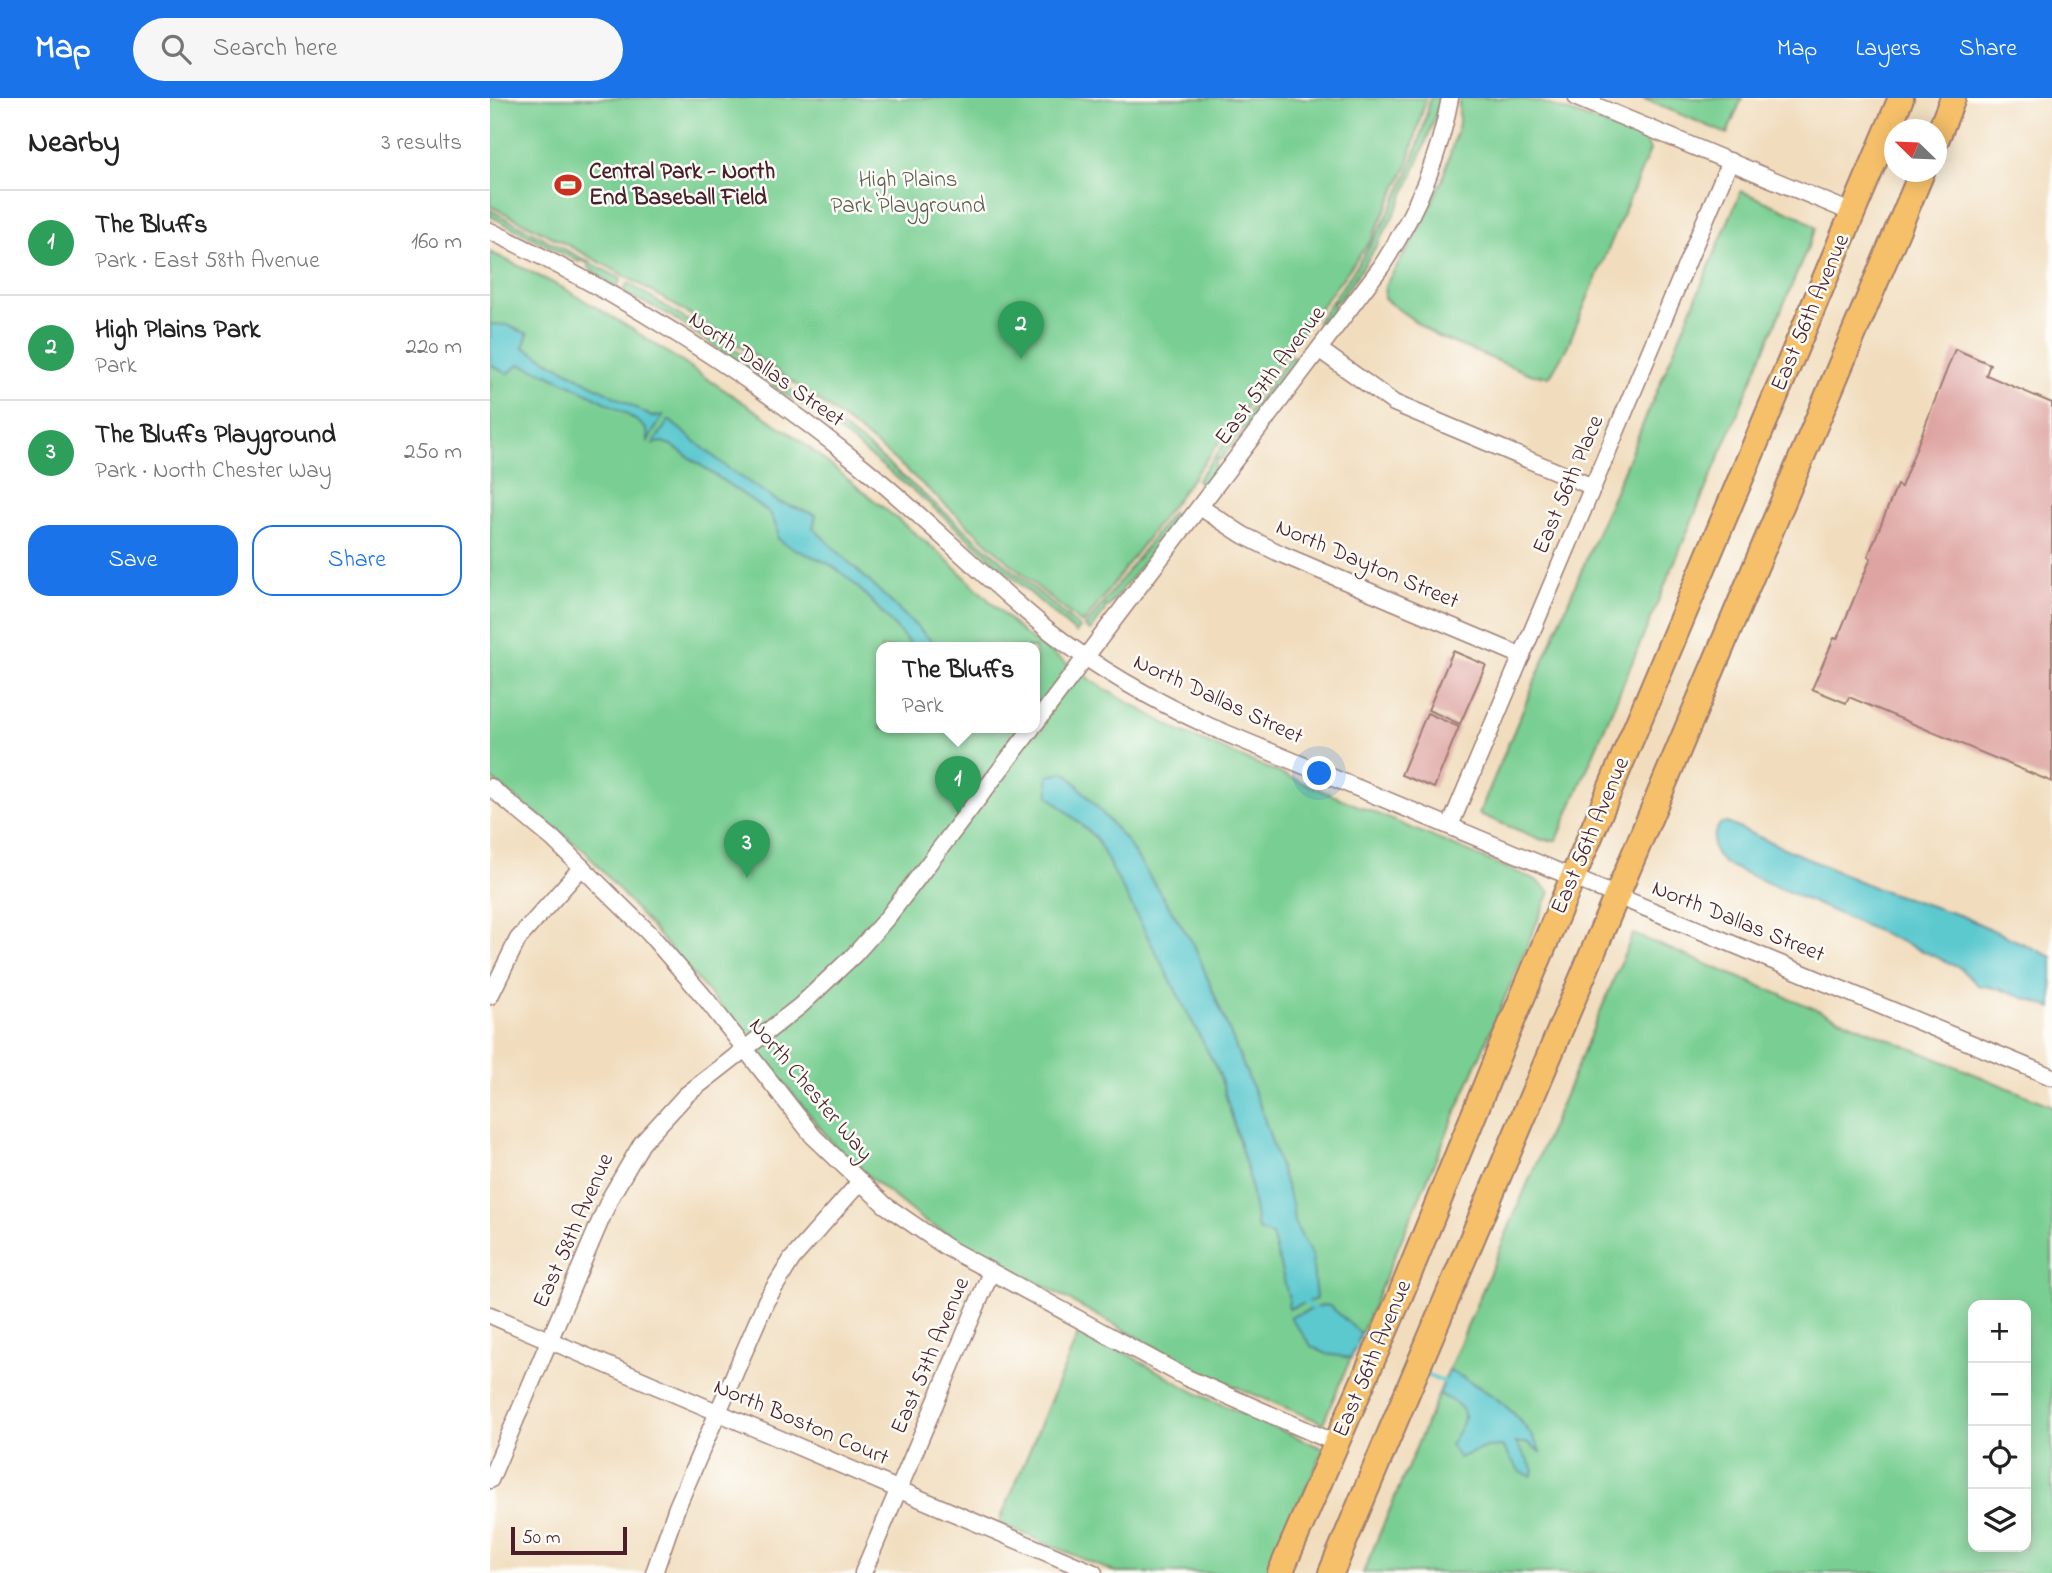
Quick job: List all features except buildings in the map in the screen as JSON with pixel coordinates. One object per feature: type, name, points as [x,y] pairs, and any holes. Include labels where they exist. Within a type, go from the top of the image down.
[{"type":"main road","name":"East 56th Avenue","points":[[1280,1573],[1359,1395],[1900,98]]},
{"type":"main road","points":[[1945,119],[1953,98]]},
{"type":"main road","name":"East 56th Avenue","points":[[1331,1573],[1918,182]]},
{"type":"street","name":"East 57th Avenue","points":[[1085,657],[1381,267],[1410,219],[1438,149],[1450,98]]},
{"type":"street","points":[[1577,98],[1853,213]]},
{"type":"street","name":"East 56th Place","points":[[1450,827],[1730,161]]},
{"type":"street","name":"North Dallas Street","points":[[490,231],[637,311],[777,402],[915,510],[1036,620],[1085,657],[1154,700],[1616,897],[2052,1077]]},
{"type":"street","points":[[1320,350],[1394,403],[1592,487]]},
{"type":"street","name":"North Dayton Street","points":[[1200,507],[1274,551],[1522,656]]},
{"type":"street","name":"East 58th Avenue","points":[[1040,717],[1085,657]]},
{"type":"street","name":"East 58th Avenue","points":[[490,1480],[611,1198],[633,1156],[668,1112],[809,998],[869,939],[1028,733]]},
{"type":"street","name":"North Chester Way","points":[[490,787],[582,867],[696,986],[813,1136],[859,1182],[909,1223],[991,1272],[1187,1378],[1338,1444]]},
{"type":"street","points":[[490,996],[518,939],[582,867]]},
{"type":"street","points":[[654,1573],[677,1507],[776,1281],[859,1182]]},
{"type":"street","name":"East 57th Avenue","points":[[863,1573],[991,1272]]},
{"type":"street","name":"North Boston Court","points":[[490,1315],[1094,1573]]},
{"type":"green space","name":"High Plains Park Playground","points":[[490,98],[1426,98],[1407,167],[1371,240],[1083,624],[874,443],[783,375],[640,285],[490,206]]},
{"type":"green space","points":[[1430,98],[1440,98],[1439,105],[1399,205],[1357,276],[1339,300],[1334,302],[1333,314],[1324,327],[1317,322],[1372,243],[1401,190],[1413,161]]},
{"type":"green space","points":[[1459,98],[1511,98],[1541,102],[1644,138],[1650,150],[1567,347],[1550,376],[1533,375],[1436,336],[1384,299],[1385,285],[1414,239],[1442,181],[1459,124]]},
{"type":"green space","points":[[1642,98],[1742,98],[1727,134]]},
{"type":"green space","points":[[1741,191],[1801,217],[1816,228],[1557,840],[1542,840],[1479,814]]},
{"type":"green space","points":[[490,210],[621,279],[616,288],[588,267],[589,264],[581,260],[579,262],[490,216]]},
{"type":"green space","points":[[490,252],[565,289],[632,329],[797,438],[943,556],[1035,642],[876,642],[876,733],[1040,733],[1040,645],[1103,688],[1181,732],[1536,880],[1550,892],[1323,1423],[1205,1374],[924,1221],[842,1155],[747,1037],[585,851],[490,778]]},
{"type":"green space","points":[[628,283],[744,356],[866,445],[1080,628],[1076,633],[927,502],[834,427],[669,315],[623,292]]},
{"type":"green space","points":[[1291,356],[1298,361],[1220,460],[1217,458],[1214,471],[1204,486],[1197,480]]},
{"type":"green space","points":[[1172,513],[1179,518],[1108,607],[1105,606],[1105,611],[1090,631],[1085,627]]},
{"type":"green space","points":[[1633,934],[2052,1106],[2052,1573],[1363,1573]]},
{"type":"green space","points":[[1081,1328],[1198,1394],[1324,1449],[1268,1573],[1116,1573],[999,1523]]},
{"type":"water","points":[[490,324],[507,325],[528,334],[523,347],[652,417],[663,415],[648,441],[647,430],[638,422],[587,393],[519,364],[508,374],[490,364]]},
{"type":"water","points":[[669,420],[729,469],[779,502],[816,515],[813,528],[933,642],[908,642],[843,574],[778,539],[777,528],[770,513],[671,445],[662,442],[653,444]]},
{"type":"water","points":[[1066,772],[1125,839],[1194,945],[1260,1106],[1292,1204],[1294,1222],[1312,1256],[1316,1299],[1288,1309],[1289,1299],[1272,1235],[1258,1230],[1248,1172],[1219,1073],[1096,838],[1049,796],[1048,776]]},
{"type":"water","points":[[1727,823],[1875,888],[1962,916],[2052,957],[2052,1008],[2000,989],[1978,985],[1959,967],[1725,864],[1714,850],[1713,841],[1720,824]]},
{"type":"water","points":[[1324,1305],[1330,1306],[1361,1334],[1351,1358],[1327,1354],[1312,1347],[1290,1317]]},
{"type":"water","points":[[1449,1370],[1491,1395],[1524,1424],[1542,1453],[1528,1443],[1516,1443],[1534,1470],[1532,1476],[1520,1472],[1502,1446],[1486,1447],[1459,1458],[1450,1445],[1461,1427],[1464,1414],[1457,1404],[1439,1394]]},
{"type":"waterway","points":[[1302,1299],[1317,1312]]},
{"type":"waterway","points":[[1351,1343],[1369,1350]]},
{"type":"waterway","points":[[1425,1374],[1450,1384]]},
{"type":"place","name":"Central Park - North End Baseball Field","points":[[568,185]]},
{"type":"place","name":"High Plains Park","points":[[1021,359]]},
{"type":"place","name":"The Bluffs","points":[[958,814]]},
{"type":"place","name":"The Bluffs Playground","points":[[747,878]]}]
